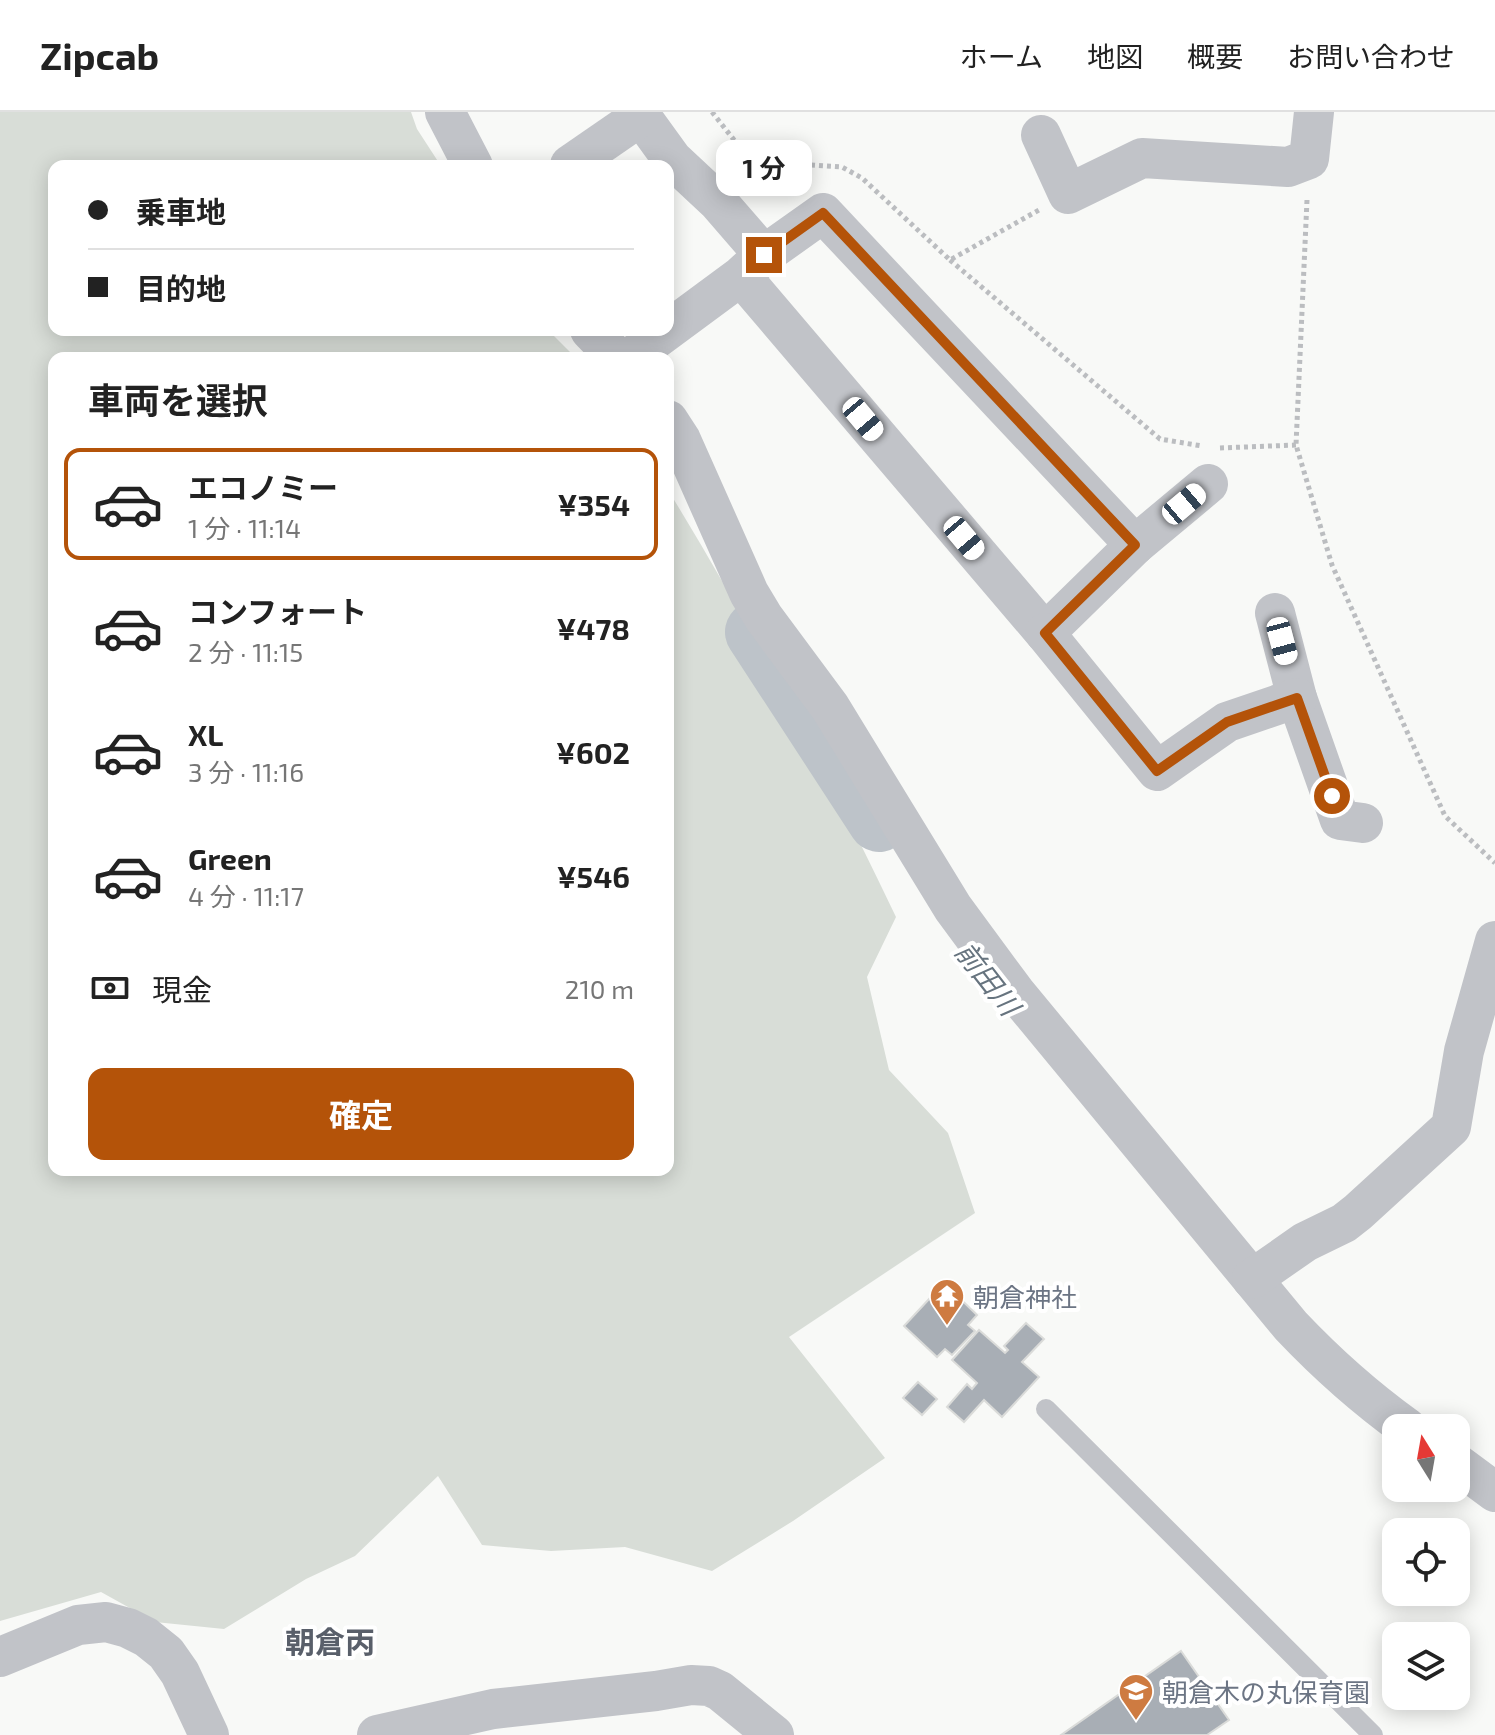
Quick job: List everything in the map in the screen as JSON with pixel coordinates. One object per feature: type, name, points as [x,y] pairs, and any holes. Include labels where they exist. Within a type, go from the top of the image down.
[{"type":"street","points":[[445,112],[470,160]]},
{"type":"street","points":[[1041,135],[1068,194],[1142,158],[1288,167],[1309,159],[1314,112]]},
{"type":"street","points":[[577,160],[640,114],[673,160]]},
{"type":"street","points":[[674,161],[718,202],[752,265],[1157,771],[1227,722],[1297,698]]},
{"type":"street","points":[[674,324],[823,213],[1135,545]]},
{"type":"street","points":[[596,336],[611,352]]},
{"type":"street","points":[[638,352],[659,336]]},
{"type":"street","points":[[674,429],[749,593],[830,707],[953,908],[1015,992],[1252,1279],[1330,1367],[1387,1414]]},
{"type":"street","points":[[1045,633],[1135,545],[1208,484]]},
{"type":"street","points":[[1275,613],[1297,698],[1340,820],[1363,823]]},
{"type":"street","points":[[1252,1279],[1305,1242],[1344,1223],[1451,1127],[1464,1051],[1495,941]]},
{"type":"street","points":[[1470,1473],[1495,1492]]},
{"type":"street","points":[[0,1657],[78,1625],[106,1622],[128,1628],[166,1653],[180,1673],[209,1735]]},
{"type":"street","points":[[377,1735],[493,1709],[691,1685],[709,1686],[720,1691],[774,1735]]},
{"type":"lane","points":[[1046,1409],[1373,1735]]},
{"type":"path","points":[[712,112],[738,145],[765,162],[842,167],[862,178],[950,260],[1160,439],[1215,448],[1296,445]]},
{"type":"path","points":[[1309,159],[1296,445],[1332,565],[1445,816],[1495,863]]},
{"type":"path","points":[[950,260],[1068,194]]},
{"type":"shaded area","points":[[0,112],[411,112],[417,129],[437,160],[48,160],[48,336],[554,336],[570,352],[48,352],[48,1176],[674,1176],[674,500],[759,647],[816,754],[896,917],[867,977],[889,1070],[948,1133],[975,1213],[789,1337],[885,1458],[793,1521],[712,1571],[625,1547],[551,1551],[482,1545],[438,1476],[355,1556],[306,1579],[224,1629],[155,1622],[101,1592],[0,1621]]},
{"type":"building","points":[[944,1283],[977,1315],[968,1325],[975,1331],[952,1355],[945,1349],[937,1357],[904,1326]]},
{"type":"building","points":[[1026,1323],[1044,1339],[1022,1362],[1039,1377],[1002,1417],[984,1400],[964,1422],[947,1407],[967,1384],[972,1389],[977,1383],[952,1360],[979,1330],[1005,1353],[1008,1350],[1004,1346]]},
{"type":"building","points":[[918,1382],[937,1399],[922,1415],[903,1398]]},
{"type":"building","points":[[1181,1651],[1229,1720],[1207,1735],[1061,1735]]},
{"type":"waterway","name":"前田川","points":[[756,632],[879,821]]},
{"type":"place","name":"朝倉神社","points":[[947,1327]]},
{"type":"place","name":"朝倉木の丸保育園","points":[[1136,1722]]},
{"type":"district","name":"朝倉丙","points":[[330,1641]]},
{"type":"route","points":[[764,255],[823,213],[1135,545],[1045,633],[1157,771],[1227,722],[1297,698],[1332,796]]}]
